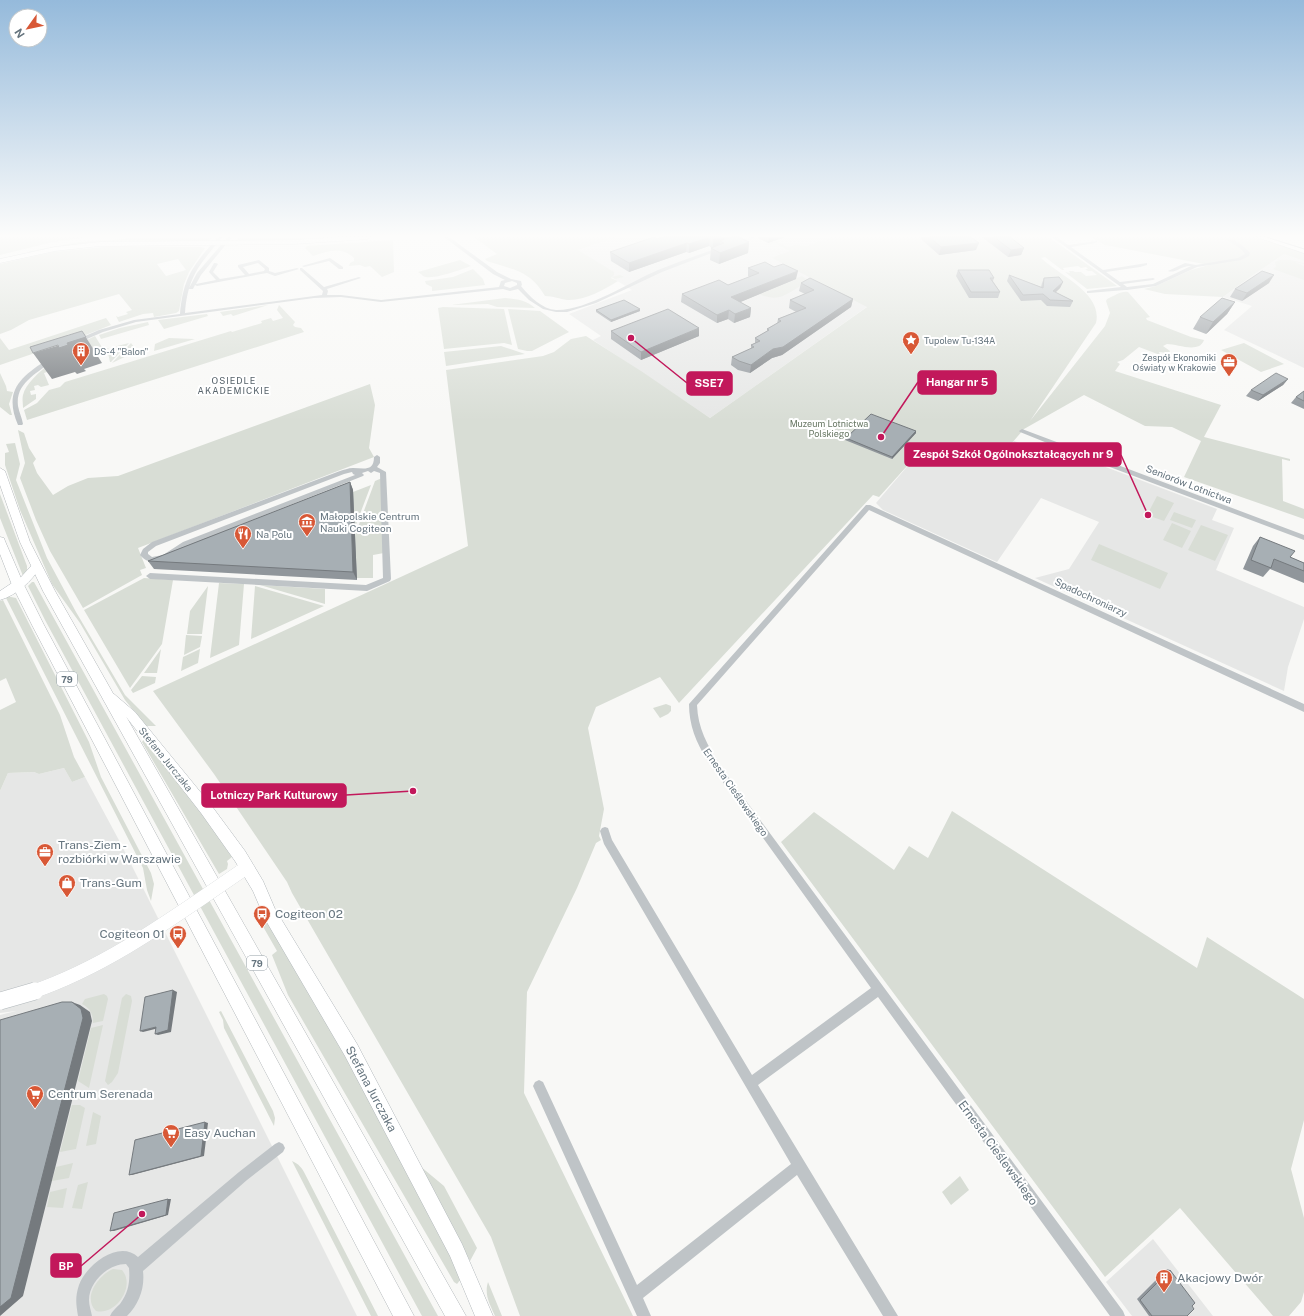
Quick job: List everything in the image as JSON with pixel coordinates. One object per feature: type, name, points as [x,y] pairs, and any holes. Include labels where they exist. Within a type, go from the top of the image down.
[{"type":"main road","name":"79","points":[[0,471],[20,528],[36,566],[456,1316]]},
{"type":"main road","name":"79","points":[[0,541],[18,585],[116,774],[404,1316]]},
{"type":"main road","points":[[0,596],[29,576],[36,566]]},
{"type":"main road","name":"Stefana Jurczaka","points":[[107,694],[131,715],[206,809],[238,853],[243,870],[258,886],[269,911],[351,1050],[456,1250],[484,1316]]},
{"type":"main road","points":[[0,1001],[53,984],[111,957],[142,939],[243,870]]},
{"type":"street","points":[[183,298],[184,303]]},
{"type":"street","points":[[182,314],[186,298]]},
{"type":"street","points":[[73,343],[122,324],[182,314],[305,298]]},
{"type":"street","points":[[360,298],[381,301],[404,298]]},
{"type":"street","points":[[529,298],[546,309],[558,311],[569,310],[599,298]]},
{"type":"street","points":[[20,424],[15,405],[18,390],[28,378],[56,355]]},
{"type":"street","name":"Seniorów Lotnictwa","points":[[1022,431],[1304,538]]},
{"type":"street","points":[[317,486],[345,476],[370,472],[377,463],[377,457]]},
{"type":"street","points":[[150,576],[367,588],[387,579],[383,472],[373,468]]},
{"type":"street","points":[[352,470],[361,473],[184,544],[161,559],[150,560],[144,555],[145,551],[154,544],[342,472],[352,470]]},
{"type":"street","name":"Spadochroniarzy","points":[[868,507],[1304,708]]},
{"type":"street","name":"Ernesta Cieślewskiego","points":[[868,507],[693,704],[693,717],[697,733],[704,748],[722,774],[1118,1316]]},
{"type":"street","points":[[604,831],[607,841],[799,1166],[891,1316]]},
{"type":"street","points":[[750,1083],[879,989]]},
{"type":"street","points":[[539,1086],[644,1316]]},
{"type":"street","points":[[136,1267],[243,1176],[279,1148]]},
{"type":"street","points":[[635,1295],[799,1166]]},
{"type":"street","points":[[83,1315],[82,1303],[86,1287],[94,1273],[112,1258],[124,1257],[129,1258],[136,1267],[138,1275],[134,1293],[124,1309],[117,1316]]},
{"type":"shaded area","points":[[610,298],[864,298],[868,306],[710,418],[593,340],[601,336],[569,314]]},
{"type":"shaded area","points":[[1228,298],[1304,298],[1304,368],[1224,330],[1252,306]]},
{"type":"shaded area","points":[[1014,441],[1049,454],[1054,447],[1054,449],[1081,460],[1095,463],[1217,509],[1212,520],[1234,528],[1216,570],[1304,607],[1304,619],[1288,667],[1284,691],[1035,578],[1069,569],[1099,522],[1041,498],[997,562],[883,510],[876,503],[917,455],[940,447],[1011,444]]},
{"type":"shaded area","points":[[64,768],[72,782],[85,777],[121,844],[357,1316],[0,1316],[0,1015],[16,1011],[0,1013],[0,791],[8,773],[34,772],[39,774]]},
{"type":"shaded area","points":[[1153,1239],[1213,1316],[1132,1316],[1106,1282]]},
{"type":"green space","points":[[0,298],[104,298],[29,320],[0,334]]},
{"type":"green space","points":[[123,298],[181,298],[179,311],[176,313],[154,317],[153,313],[143,314],[119,322],[116,316],[118,317],[128,314],[126,312],[132,310]]},
{"type":"green space","points":[[508,298],[521,300],[535,308],[497,307],[488,304],[451,305]]},
{"type":"green space","points":[[561,298],[582,298],[573,300]]},
{"type":"green space","name":"Muzeum Lotnictwa Polskiego","points":[[850,298],[1090,298],[1096,312],[1096,323],[1030,421],[1105,326],[1110,313],[1106,301],[1107,299],[1134,298],[1150,317],[1146,318],[1147,320],[1191,337],[1204,340],[1198,347],[1167,344],[1163,346],[1170,351],[1169,353],[1159,352],[1160,355],[1139,347],[1123,360],[1117,362],[1120,364],[1115,371],[1221,405],[1204,437],[1290,459],[1290,461],[1282,459],[1283,501],[1304,509],[1304,519],[1184,477],[1201,441],[1172,427],[1145,426],[1084,395],[1024,429],[1011,444],[940,447],[917,455],[879,497],[873,495],[679,703],[660,677],[596,707],[588,728],[604,809],[599,836],[601,840],[596,843],[577,888],[527,992],[524,1093],[633,1316],[520,1316],[491,1237],[287,882],[214,774],[153,691],[468,546],[446,370],[543,356],[554,352],[571,339],[586,336],[710,418],[867,307]]},
{"type":"green space","points":[[268,305],[233,316],[231,314],[223,316],[220,312]]},
{"type":"green space","points":[[279,305],[295,322],[293,325],[301,328],[304,332],[27,420],[24,410],[37,403],[49,390],[60,387],[65,382],[231,331],[232,332],[262,323],[261,321],[271,318],[273,321],[283,318],[277,310]]},
{"type":"green space","points":[[438,308],[504,309],[512,345],[504,343],[444,349]]},
{"type":"green space","points":[[508,309],[540,311],[569,332],[532,351],[518,349]]},
{"type":"green space","points":[[207,314],[208,316],[164,329],[158,320]]},
{"type":"green space","points":[[106,318],[111,325],[78,338],[75,333],[67,335],[69,339],[67,342],[0,365],[0,338],[9,350]]},
{"type":"green space","points":[[148,322],[149,325],[101,339],[99,335],[120,328]]},
{"type":"green space","points":[[95,336],[103,349],[109,348],[100,355],[44,373],[49,385],[41,387],[38,385],[34,386],[35,390],[30,391],[31,395],[36,394],[36,399],[23,408],[23,395],[27,387],[43,369],[76,346]]},
{"type":"green space","points":[[169,338],[195,339],[154,351],[155,344]]},
{"type":"green space","points":[[129,343],[110,362],[108,353],[117,346]]},
{"type":"green space","points":[[131,343],[137,351],[112,363]]},
{"type":"green space","points":[[1244,343],[1284,364],[1261,372],[1221,350]]},
{"type":"green space","points":[[501,346],[525,354],[446,366],[444,352]]},
{"type":"green space","points":[[0,373],[7,391],[13,392],[9,404],[12,415],[0,407]]},
{"type":"green space","points":[[370,384],[375,405],[369,448],[374,457],[138,548],[146,568],[140,570],[142,575],[83,608],[50,551],[20,478],[25,463],[18,430],[24,433],[29,448],[36,459],[33,463],[37,473],[53,495],[68,486],[88,478],[118,476]]},
{"type":"green space","points":[[15,443],[20,464],[16,480],[47,558],[76,612],[125,695],[156,726],[146,726],[125,700],[80,623],[52,584],[20,510],[5,465],[5,453],[9,452],[6,444]]},
{"type":"green space","points":[[382,478],[384,553],[373,555],[373,578],[357,578],[355,535],[375,481]]},
{"type":"green space","points":[[371,485],[349,543],[353,492]]},
{"type":"green space","points":[[0,494],[27,566],[27,570],[23,576],[0,518]]},
{"type":"green space","points":[[1157,496],[1174,503],[1164,521],[1147,515]]},
{"type":"green space","points":[[1174,512],[1196,520],[1192,528],[1170,520]]},
{"type":"green space","points":[[1172,523],[1191,531],[1182,548],[1163,540]]},
{"type":"green space","points":[[1201,525],[1228,535],[1215,561],[1188,550]]},
{"type":"green space","points":[[1099,544],[1168,573],[1160,589],[1091,560]]},
{"type":"green space","points":[[144,578],[173,580],[162,644],[130,688],[84,610]]},
{"type":"green space","points":[[34,582],[438,1316],[422,1316],[45,620],[28,586]]},
{"type":"green space","points":[[219,583],[244,584],[239,645],[210,658]]},
{"type":"green space","points":[[260,585],[325,589],[325,604]]},
{"type":"green space","points":[[208,586],[202,634],[187,634],[190,611]]},
{"type":"green space","points":[[255,586],[324,606],[251,639]]},
{"type":"green space","points":[[6,596],[16,598],[89,742],[101,777],[151,873],[154,884],[151,901],[147,890],[143,868]]},
{"type":"green space","points":[[3,600],[60,715],[74,757],[85,777],[72,782],[64,768],[39,774],[34,772],[8,773],[0,791],[0,710],[16,702],[6,678],[0,681],[0,601]]},
{"type":"green space","points":[[186,635],[202,636],[200,647],[184,655]]},
{"type":"green space","points":[[161,649],[157,673],[144,673]]},
{"type":"green space","points":[[200,649],[198,663],[181,671],[183,657]]},
{"type":"green space","points":[[142,676],[156,677],[155,683],[133,693],[131,690]]},
{"type":"green space","points":[[666,704],[671,706],[671,711],[660,718],[653,708]]},
{"type":"green space","points":[[144,739],[206,817],[232,857],[227,861],[227,869],[219,874],[142,742]]},
{"type":"green space","points":[[952,811],[1197,968],[1207,937],[1304,999],[1304,1120],[1291,1169],[1304,1218],[1304,1292],[1301,1302],[1289,1316],[1273,1316],[1180,1208],[1105,1277],[781,842],[814,812],[894,870],[909,846],[928,858]]},
{"type":"green space","points":[[267,919],[332,1029],[460,1274],[461,1279],[457,1284],[454,1282],[288,995],[272,955],[277,951],[261,923]]},
{"type":"green space","points":[[104,994],[108,999],[103,1021],[93,1023],[90,1012],[87,1007],[82,1004],[85,999]]},
{"type":"green space","points":[[126,994],[131,996],[132,1001],[118,1073],[108,1085],[105,1081],[122,998]]},
{"type":"green space","points":[[221,1011],[273,1111],[275,1118],[274,1126],[224,1028],[223,1020],[219,1012]]},
{"type":"green space","points":[[103,1025],[89,1088],[78,1081],[91,1028]]},
{"type":"green space","points":[[72,1105],[80,1105],[85,1108],[76,1149],[60,1152]]},
{"type":"green space","points":[[93,1112],[101,1116],[96,1144],[86,1146]]},
{"type":"green space","points":[[292,1161],[304,1172],[378,1316],[371,1316]]},
{"type":"green space","points":[[73,1163],[69,1178],[52,1181],[56,1167]]},
{"type":"green space","points":[[420,1166],[444,1186],[477,1248],[470,1261]]},
{"type":"green space","points":[[960,1176],[969,1190],[951,1205],[942,1192]]},
{"type":"green space","points":[[88,1182],[82,1209],[72,1208],[78,1185]]},
{"type":"green space","points":[[67,1188],[63,1208],[47,1207],[50,1192]]},
{"type":"green space","points":[[113,1269],[122,1270],[126,1277],[127,1284],[125,1291],[117,1304],[110,1309],[96,1311],[92,1305],[91,1299],[94,1287],[102,1276]]},
{"type":"green space","points":[[488,1282],[502,1316],[495,1316],[487,1295]]},
{"type":"building","points":[[689,298],[734,298],[751,308],[735,314],[729,310],[717,315]]},
{"type":"building","points":[[794,298],[853,299],[783,347],[773,349],[751,365],[732,357],[754,347],[751,345],[760,341],[755,338],[781,321],[778,319],[806,308],[790,300]]},
{"type":"building","points":[[1048,298],[1068,298],[1073,301],[1050,300]]},
{"type":"building","points":[[1222,298],[1235,302],[1213,322],[1200,317]]},
{"type":"building","points":[[624,300],[640,309],[611,320],[596,310]]},
{"type":"building","points":[[668,309],[699,328],[641,352],[611,331]]},
{"type":"building","points":[[82,331],[86,337],[67,343],[68,345],[59,348],[58,345],[33,353],[30,347]]},
{"type":"building","points":[[1276,373],[1288,379],[1263,395],[1251,390]]},
{"type":"building","points":[[1304,391],[1304,401],[1296,397]]},
{"type":"building","points":[[871,414],[916,431],[892,457],[846,438]]},
{"type":"building","points":[[350,482],[353,572],[148,561]]},
{"type":"building","points":[[1260,537],[1295,551],[1290,557],[1304,563],[1304,571],[1274,559],[1271,568],[1251,560]]},
{"type":"building","points":[[173,990],[168,1030],[155,1034],[156,1027],[140,1031],[145,997]]},
{"type":"building","name":"Centrum Serenada","points":[[62,1002],[72,1002],[81,1009],[83,1018],[11,1298],[0,1307],[0,1020]]},
{"type":"building","name":"Easy Auchan","points":[[205,1122],[201,1156],[129,1175],[135,1140]]},
{"type":"building","points":[[168,1199],[166,1215],[110,1231],[114,1213]]},
{"type":"building","name":"Akacjowy Dwór","points":[[1170,1270],[1195,1303],[1192,1306],[1194,1309],[1187,1316],[1152,1316],[1140,1300]]},
{"type":"place","name":"SSE7","points":[[631,338]]},
{"type":"place","name":"Tupolew Tu-134A","points":[[911,355]]},
{"type":"place","name":"DS-4 \"Balon\"","points":[[81,366]]},
{"type":"place","name":"Zespół Ekonomiki Oświaty w Krakowie","points":[[1229,377]]},
{"type":"place","name":"Hangar nr 5","points":[[881,437]]},
{"type":"place","name":"Zespół Szkół Ogólnokształcących nr 9","points":[[1148,515]]},
{"type":"place","name":"Małopolskie Centrum Nauki Cogiteon","points":[[307,537]]},
{"type":"place","name":"Na Polu","points":[[243,549]]},
{"type":"place","name":"Lotniczy Park Kulturowy","points":[[413,791]]},
{"type":"place","name":"Trans-Ziem - rozbiórki w Warszawie","points":[[45,867]]},
{"type":"place","name":"Trans-Gum","points":[[67,898]]},
{"type":"place","name":"Cogiteon 02","points":[[262,929]]},
{"type":"place","name":"Cogiteon 01","points":[[178,949]]},
{"type":"place","name":"Centrum Serenada","points":[[35,1109]]},
{"type":"place","name":"Easy Auchan","points":[[171,1148]]},
{"type":"place","name":"BP","points":[[142,1214]]},
{"type":"place","name":"Akacjowy Dwór","points":[[1164,1293]]},
{"type":"district","name":"OSIEDLE AKADEMICKIE","points":[[234,386]]}]
